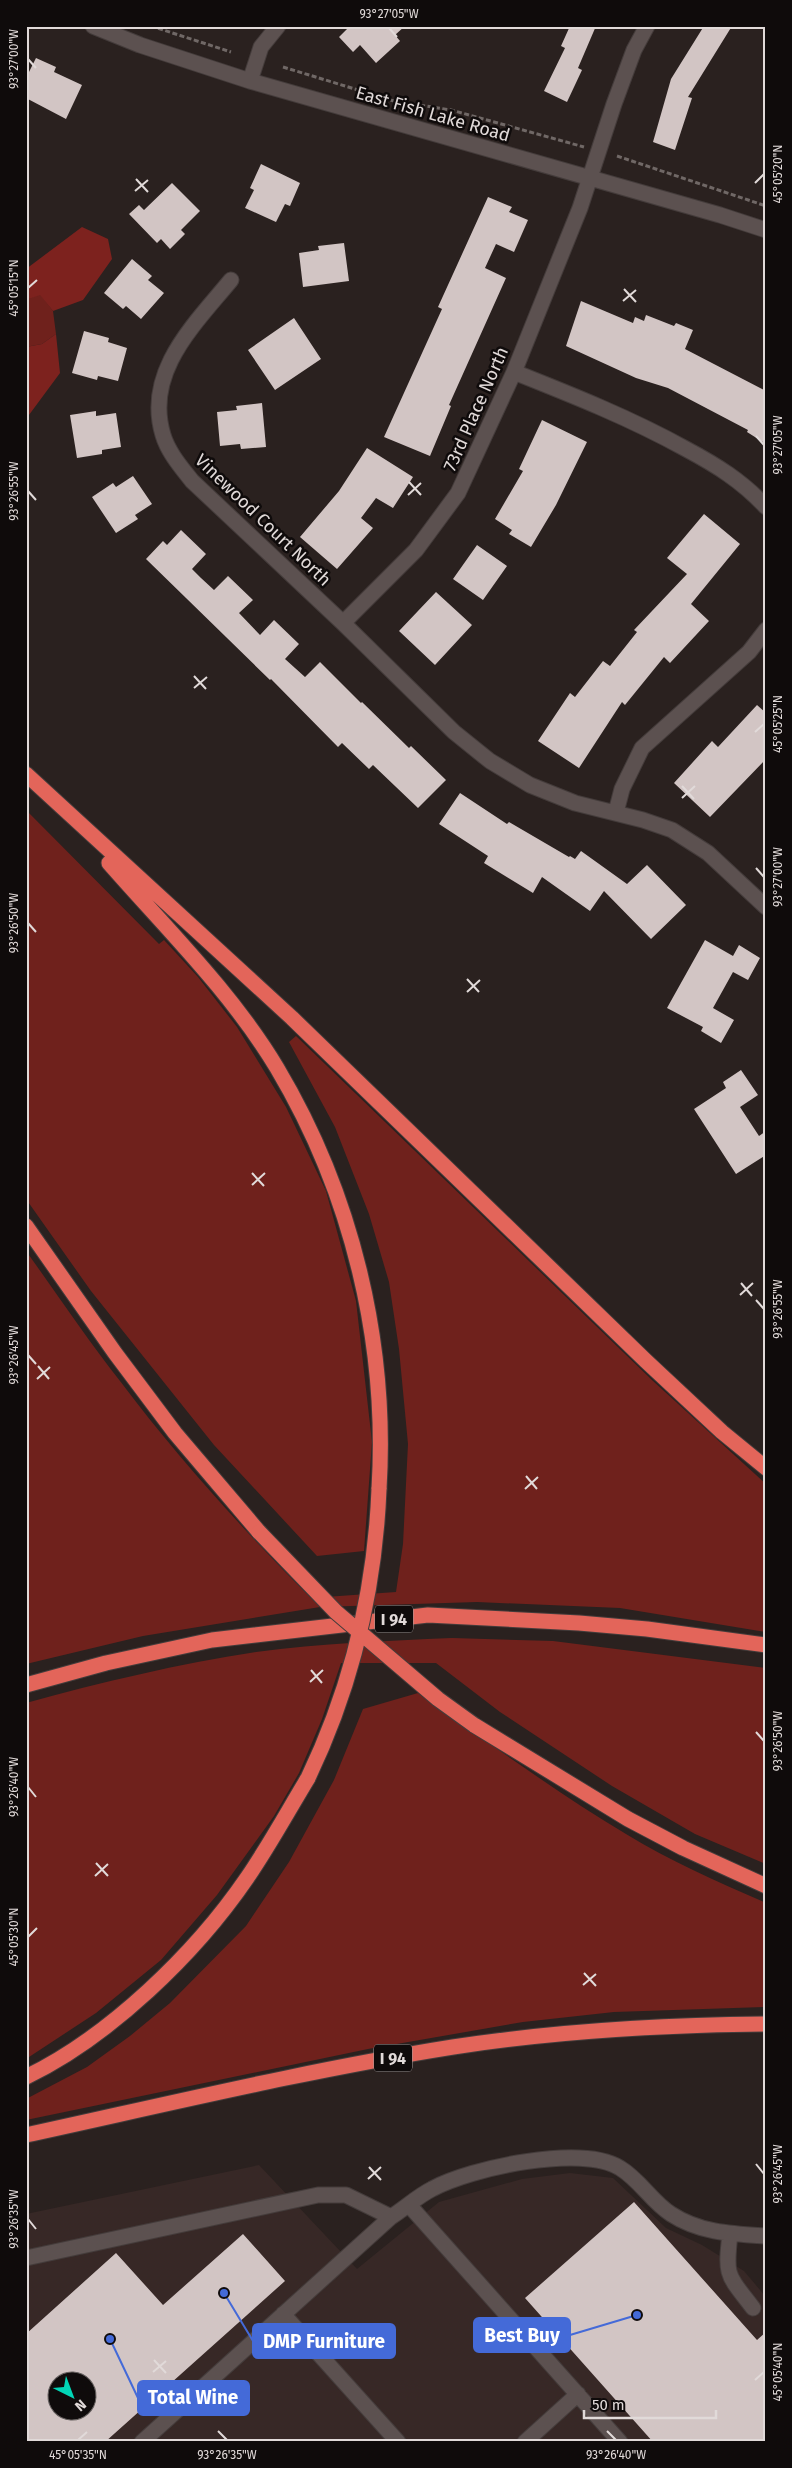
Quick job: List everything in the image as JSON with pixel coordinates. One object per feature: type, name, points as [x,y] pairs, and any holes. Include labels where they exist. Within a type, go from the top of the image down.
[{"type":"highway","points":[[26,774],[292,1018],[646,1361],[722,1432],[766,1468]]},
{"type":"highway","points":[[26,2077],[73,2049],[102,2028],[145,1992],[195,1944],[247,1879],[308,1778],[326,1741],[356,1648],[372,1573],[382,1443],[373,1334],[349,1233],[316,1147],[277,1068],[234,1008],[64,810]]},
{"type":"highway","points":[[26,1226],[115,1353],[175,1433],[259,1532],[336,1612],[438,1699],[474,1725],[628,1819],[683,1848],[766,1886]]},
{"type":"highway","name":"I 94","points":[[26,1685],[106,1664],[212,1640],[428,1615],[526,1619],[637,1628],[766,1645]]},
{"type":"highway","name":"I 94","points":[[26,2135],[355,2065],[454,2047],[595,2030],[670,2025],[766,2024]]},
{"type":"street","name":"East Fish Lake Road","points":[[93,26],[140,45],[250,81],[720,215],[766,230]]},
{"type":"street","points":[[250,81],[261,47],[278,26]]},
{"type":"street","name":"73rd Place North","points":[[343,623],[416,550],[458,493],[514,372],[580,208],[617,95],[634,50],[647,26]]},
{"type":"street","name":"Vinewood Court North","points":[[231,280],[184,338],[169,361],[161,384],[159,409],[163,436],[175,460],[192,481],[343,623],[454,732],[490,761],[530,785],[575,803],[616,812],[672,830],[708,853],[762,898]]},
{"type":"street","points":[[514,372],[647,427],[728,472],[749,488],[766,507]]},
{"type":"street","points":[[616,812],[622,789],[642,748],[748,652],[766,630]]},
{"type":"street","points":[[142,2442],[391,2217],[432,2189],[468,2174],[519,2164],[573,2158],[594,2158],[620,2168],[670,2214],[705,2231],[766,2236]]},
{"type":"street","points":[[26,2258],[318,2195],[346,2195],[391,2217]]},
{"type":"street","points":[[409,2205],[620,2442]]},
{"type":"street","points":[[730,2234],[727,2262],[729,2276],[753,2308]]},
{"type":"street","points":[[283,2314],[398,2442]]},
{"type":"street","points":[[525,2442],[578,2394]]},
{"type":"path","points":[[151,26],[231,52]]},
{"type":"path","points":[[283,67],[394,101],[451,110],[584,147]]},
{"type":"path","points":[[616,156],[766,206]]},
{"type":"shaded area","points":[[82,227],[108,239],[112,259],[83,300],[53,311],[40,295],[26,300],[26,269]]},
{"type":"shaded area","points":[[40,294],[53,311],[56,334],[42,344],[26,347],[26,300]]},
{"type":"shaded area","points":[[56,334],[60,373],[26,419],[26,347],[42,344]]},
{"type":"shaded area","points":[[26,810],[159,944],[164,940],[198,977],[237,1027],[286,1107],[326,1191],[356,1301],[372,1442],[364,1551],[317,1556],[214,1445],[91,1291],[26,1199]]},
{"type":"shaded area","points":[[296,1036],[653,1381],[766,1484],[766,1632],[620,1608],[477,1602],[320,1607],[143,1636],[26,1664],[26,1251],[142,1410],[236,1520],[311,1598],[396,1592],[403,1544],[408,1444],[399,1349],[389,1282],[369,1214],[335,1127],[289,1042]]},
{"type":"shaded area","points":[[452,1638],[553,1641],[766,1668],[766,1864],[695,1834],[612,1786],[500,1712],[436,1663],[341,1663],[322,1719],[299,1773],[274,1816],[217,1895],[161,1960],[96,2013],[26,2059],[26,1703],[140,1674],[256,1652],[329,1644]]},
{"type":"shaded area","points":[[418,1693],[599,1818],[677,1862],[766,1903],[766,2007],[614,2012],[523,2022],[368,2049],[26,2120],[26,2099],[87,2067],[130,2036],[170,2003],[246,1926],[289,1862],[334,1780],[363,1709]]},
{"type":"shaded area","points":[[259,2165],[357,2269],[439,2202],[522,2179],[570,2173],[613,2178],[666,2228],[702,2245],[744,2271],[766,2297],[766,2442],[26,2442],[26,2214]]},
{"type":"building","points":[[350,26],[405,26],[395,35],[400,41],[376,63],[360,45],[353,52],[339,37]]},
{"type":"building","points":[[570,26],[596,26],[578,68],[582,70],[567,102],[544,91],[565,48],[561,46]]},
{"type":"building","points":[[704,26],[732,26],[688,97],[692,98],[675,150],[653,142],[671,79]]},
{"type":"building","points":[[36,58],[56,67],[54,72],[82,85],[66,119],[26,98],[26,78]]},
{"type":"building","points":[[261,164],[300,183],[290,206],[285,204],[276,222],[245,208],[254,190],[250,188]]},
{"type":"building","points":[[172,183],[200,211],[181,230],[185,234],[170,249],[161,239],[157,243],[129,214],[139,205],[144,210]]},
{"type":"building","points":[[488,197],[512,207],[509,212],[528,220],[514,252],[496,244],[485,268],[506,278],[449,405],[451,406],[430,456],[384,437],[442,309],[438,307]]},
{"type":"building","points":[[344,243],[349,281],[303,287],[299,253],[319,250],[318,246]]},
{"type":"building","points":[[132,259],[152,276],[148,280],[164,293],[141,319],[126,306],[123,309],[104,293]]},
{"type":"building","points":[[581,301],[633,323],[635,317],[644,321],[646,315],[674,326],[676,323],[693,330],[685,349],[766,391],[766,444],[747,432],[748,430],[668,388],[636,378],[566,346]]},
{"type":"building","points":[[294,318],[321,359],[275,390],[248,350]]},
{"type":"building","points":[[84,331],[109,338],[108,342],[127,348],[118,381],[98,376],[97,380],[72,373]]},
{"type":"building","points":[[262,403],[266,447],[241,449],[240,444],[220,446],[217,412],[237,410],[236,406]]},
{"type":"building","points":[[96,411],[96,416],[116,413],[121,447],[102,450],[102,454],[77,458],[70,415]]},
{"type":"building","points":[[542,420],[587,442],[556,505],[531,547],[509,534],[512,530],[495,519],[523,471],[519,469]]},
{"type":"building","points":[[367,448],[413,477],[393,508],[376,498],[361,518],[373,528],[337,569],[300,537],[339,491]]},
{"type":"building","points":[[133,476],[152,504],[135,515],[138,519],[116,533],[92,497],[113,483],[116,487]]},
{"type":"building","points":[[704,514],[740,544],[691,604],[709,621],[670,663],[664,657],[625,705],[622,702],[579,768],[538,741],[570,693],[575,697],[603,661],[610,666],[637,632],[634,630],[687,574],[667,558]]},
{"type":"building","points":[[181,530],[206,554],[192,569],[201,578],[214,590],[228,576],[253,600],[239,613],[260,635],[274,620],[299,644],[285,659],[305,677],[320,662],[409,748],[411,746],[446,780],[418,808],[373,765],[369,769],[342,743],[338,747],[271,679],[146,559],[163,541],[167,545]]},
{"type":"building","points":[[477,545],[507,566],[483,600],[453,579]]},
{"type":"building","points":[[436,592],[472,625],[435,665],[399,631]]},
{"type":"building","points":[[757,705],[766,713],[766,759],[710,817],[674,783],[712,741],[718,747]]},
{"type":"building","points":[[460,793],[507,824],[509,822],[569,857],[575,859],[581,851],[627,884],[647,865],[686,905],[651,939],[604,891],[590,911],[542,877],[533,893],[484,863],[488,856],[439,824]]},
{"type":"building","points":[[705,940],[733,956],[739,945],[760,958],[748,980],[733,972],[713,1008],[734,1020],[721,1043],[701,1031],[703,1027],[667,1008]]},
{"type":"building","points":[[741,1070],[758,1095],[740,1107],[759,1136],[766,1131],[766,1155],[736,1174],[694,1109],[726,1088],[723,1082]]},
{"type":"building","points":[[634,2202],[757,2340],[766,2332],[766,2442],[653,2442],[525,2298]]},
{"type":"building","points":[[243,2234],[285,2281],[105,2442],[26,2442],[26,2334],[116,2253],[163,2305]]},
{"type":"place","name":"DMP Furniture","points":[[224,2293]]},
{"type":"place","name":"Best Buy","points":[[637,2315]]},
{"type":"place","name":"Total Wine","points":[[110,2339]]}]
